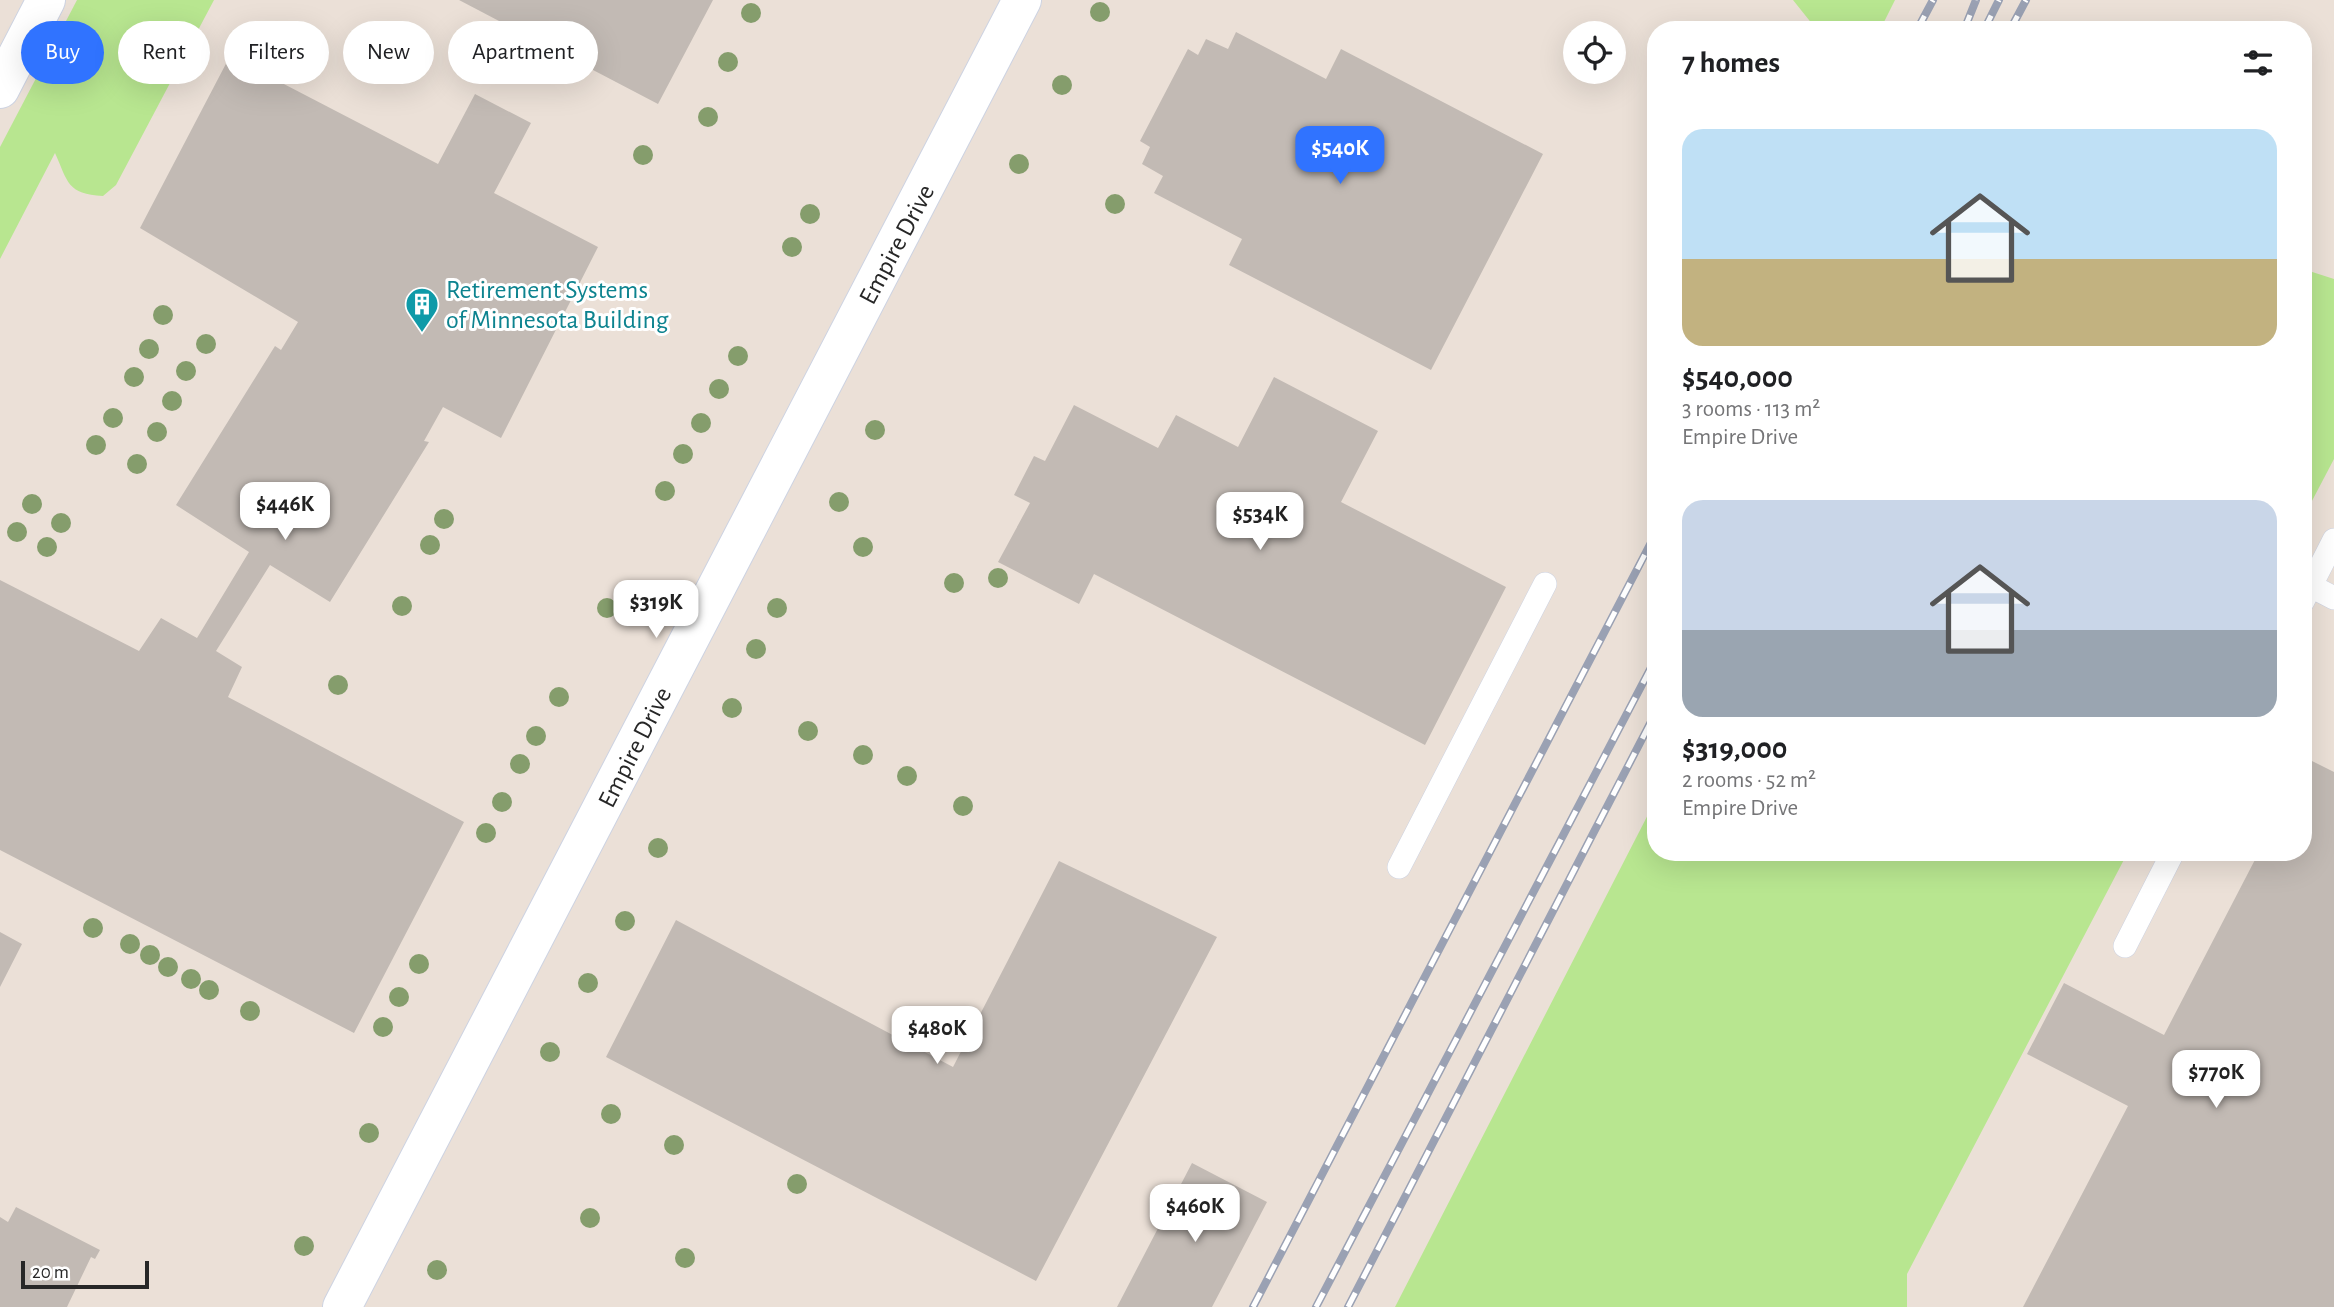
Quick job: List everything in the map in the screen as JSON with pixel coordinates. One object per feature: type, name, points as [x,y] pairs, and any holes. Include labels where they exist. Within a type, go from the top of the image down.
[{"type":"street","points":[[0,89],[46,0]]},
{"type":"street","name":"Empire Drive","points":[[342,1307],[1022,0]]},
{"type":"lane","points":[[2312,584],[2334,540]]},
{"type":"lane","points":[[1399,867],[1545,584]]},
{"type":"lane","points":[[2312,595],[2334,597]]},
{"type":"lane","points":[[2125,946],[2168,861]]},
{"type":"green space","points":[[77,0],[214,0],[203,21],[118,21],[118,84],[170,84],[116,185],[103,196],[82,193],[70,185],[55,153],[0,259],[0,147],[33,84],[104,84],[104,21],[66,21]]},
{"type":"green space","points":[[1793,0],[1895,0],[1884,21],[1810,21]]},
{"type":"green space","points":[[2312,272],[2334,279],[2334,459],[2312,501]]},
{"type":"green space","points":[[1647,817],[1647,861],[2123,861],[1907,1274],[1907,1307],[1395,1307]]},
{"type":"building","points":[[459,0],[713,0],[658,104],[598,73],[598,21],[499,21]]},
{"type":"building","points":[[1236,32],[1326,79],[1341,49],[1543,154],[1431,370],[1229,265],[1242,239],[1154,193],[1163,176],[1142,164],[1150,147],[1140,141],[1188,49],[1198,55],[1206,39],[1228,49]]},
{"type":"building","points":[[224,67],[224,84],[284,84],[438,164],[475,94],[531,123],[494,193],[598,247],[501,438],[443,407],[424,441],[429,442],[330,602],[270,565],[216,651],[242,667],[228,697],[464,822],[354,1033],[0,850],[0,580],[139,651],[161,618],[197,638],[249,552],[176,505],[275,346],[281,350],[298,322],[140,228]]},
{"type":"building","points":[[1274,377],[1378,431],[1341,502],[1506,587],[1425,745],[1094,574],[1079,604],[998,562],[1030,503],[1014,495],[1034,456],[1045,461],[1074,405],[1158,448],[1176,415],[1238,447]]},
{"type":"building","points":[[2312,761],[2334,772],[2334,1307],[2023,1307],[2128,1106],[2027,1054],[2064,983],[2164,1035],[2254,861],[2312,861]]},
{"type":"building","points":[[1059,861],[1217,937],[1036,1281],[606,1057],[676,920],[953,1067]]},
{"type":"building","points":[[0,932],[22,944],[0,987]]},
{"type":"building","points":[[1192,1163],[1267,1202],[1212,1307],[1117,1307]]},
{"type":"building","points":[[16,1207],[100,1250],[95,1259],[91,1257],[67,1307],[0,1307],[0,1217],[8,1222]]},
{"type":"railway","points":[[1922,21],[1933,0]]},
{"type":"railway","points":[[1968,21],[1976,0]]},
{"type":"railway","points":[[1988,21],[1999,0]]},
{"type":"railway","points":[[2015,21],[2026,0]]},
{"type":"railway","points":[[1253,1307],[1647,550]]},
{"type":"railway","points":[[1316,1307],[1647,675]]},
{"type":"railway","points":[[1348,1307],[1647,729]]},
{"type":"place","name":"Retirement Systems of Minnesota Building","points":[[422,334]]}]
